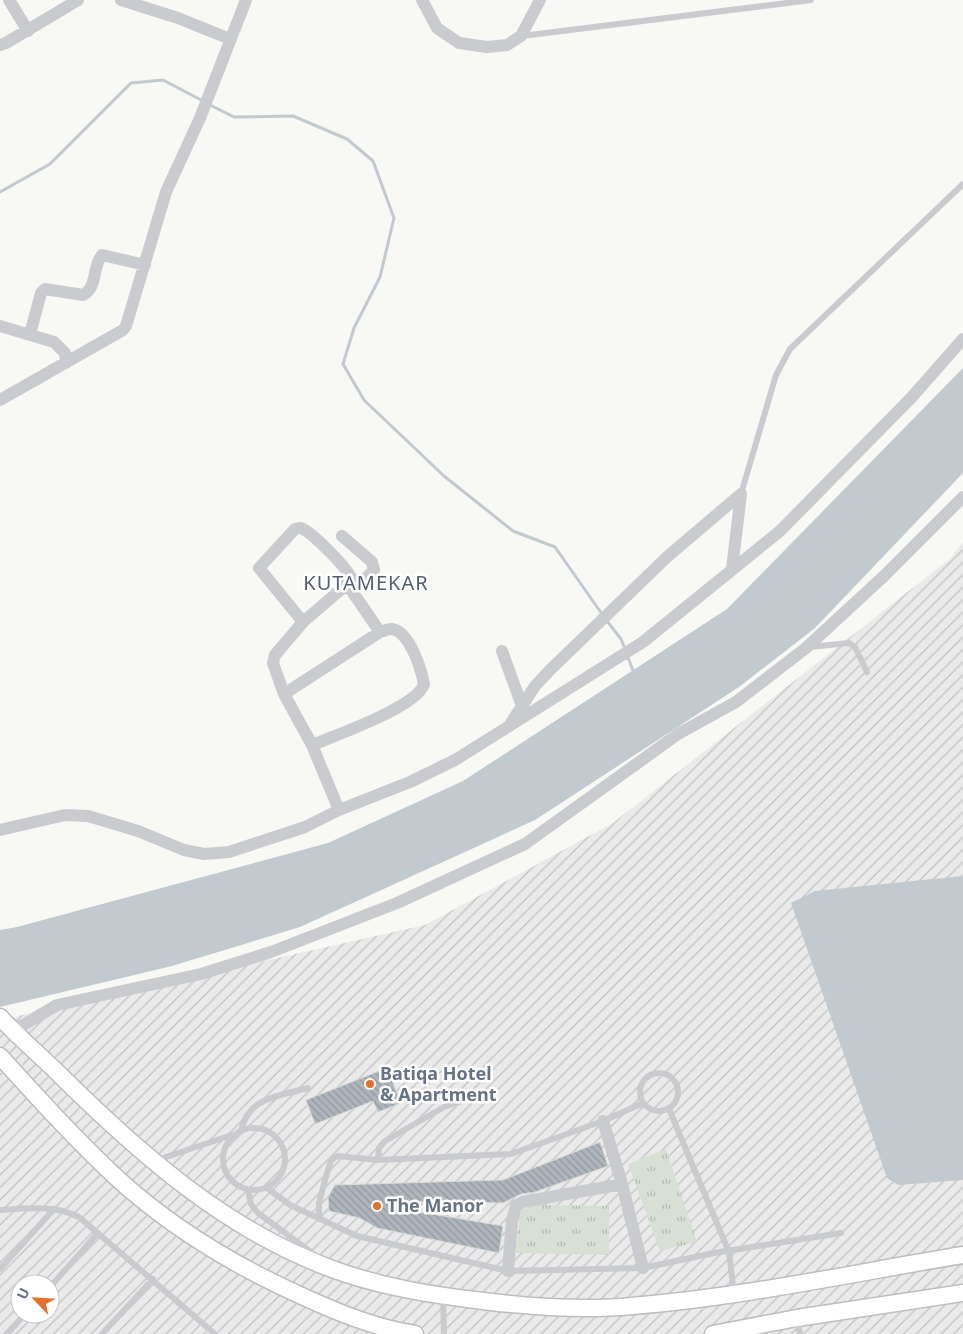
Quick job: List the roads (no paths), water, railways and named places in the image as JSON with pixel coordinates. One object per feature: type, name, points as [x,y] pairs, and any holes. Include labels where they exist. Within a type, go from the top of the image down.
[{"type":"street","points":[[10,0],[28,31]]},
{"type":"street","points":[[0,45],[28,31],[78,0]]},
{"type":"street","points":[[122,0],[178,18],[230,39]]},
{"type":"street","points":[[0,400],[123,330],[129,320],[166,192],[200,118],[246,0]]},
{"type":"street","points":[[422,1],[436,28],[459,44],[487,47],[507,45],[522,36],[540,0]]},
{"type":"street","points":[[30,334],[41,293],[45,289],[83,295],[87,293],[91,288],[102,255],[145,265]]},
{"type":"street","points":[[0,326],[54,342],[65,353],[66,363]]},
{"type":"street","points":[[0,830],[65,815],[88,816],[138,831],[184,850],[204,854],[229,852],[305,826],[339,810],[410,782],[455,760],[643,642],[780,531],[912,397],[963,339]]},
{"type":"street","points":[[732,570],[741,494]]},
{"type":"street","points":[[508,727],[535,686],[583,638],[667,557],[741,494]]},
{"type":"street","points":[[13,1031],[56,1006],[201,974],[271,952],[397,904],[485,864],[540,835],[678,734],[736,702],[806,648],[891,569],[963,497]]},
{"type":"street","points":[[303,622],[259,568],[296,529],[304,529],[349,571],[350,582],[380,632]]},
{"type":"street","points":[[339,810],[312,745],[284,694],[273,664],[275,655],[303,622],[350,582],[364,580],[374,570],[374,566],[342,536]]},
{"type":"street","points":[[284,694],[380,632],[391,629],[404,636],[421,669],[424,684],[422,690],[391,712],[312,745]]},
{"type":"street","points":[[502,651],[522,706]]},
{"type":"street","points":[[0,1017],[153,1162],[212,1205],[265,1238],[332,1268],[402,1289],[444,1296],[555,1308],[629,1307],[734,1295],[963,1256]]},
{"type":"street","points":[[0,1056],[118,1179],[164,1217],[205,1245],[275,1284],[326,1307],[378,1326],[415,1334]]},
{"type":"street","points":[[603,1121],[622,1184],[642,1268]]},
{"type":"street","points":[[508,1271],[512,1220],[516,1206],[532,1200],[622,1184]]},
{"type":"street","points":[[713,1334],[798,1326],[963,1293]]},
{"type":"lane","points":[[522,36],[811,0]]},
{"type":"lane","points":[[741,494],[776,375],[790,349],[963,184]]},
{"type":"lane","points":[[806,648],[849,642],[855,647],[867,672]]},
{"type":"lane","points":[[661,1073],[675,1081],[678,1091],[676,1101],[669,1109],[655,1111],[643,1104],[640,1093],[642,1083],[650,1075],[661,1073]]},
{"type":"lane","points":[[241,1131],[243,1118],[248,1110],[256,1104],[308,1088]]},
{"type":"lane","points":[[378,1160],[379,1148],[385,1141],[444,1107],[477,1096]]},
{"type":"lane","points":[[319,1218],[319,1203],[331,1160],[344,1155],[378,1160],[511,1154],[603,1121],[643,1104]]},
{"type":"lane","points":[[669,1109],[728,1252],[734,1295]]},
{"type":"lane","points":[[153,1162],[241,1131],[252,1128],[262,1129],[272,1133],[280,1141],[284,1151],[285,1162],[282,1173],[276,1182],[267,1188],[248,1190],[231,1181],[224,1168],[223,1154],[232,1135]]},
{"type":"lane","points":[[267,1188],[284,1201],[357,1236],[508,1271],[642,1268],[841,1233]]},
{"type":"lane","points":[[248,1190],[251,1204],[258,1213],[332,1268]]},
{"type":"lane","points":[[0,1269],[54,1209]]},
{"type":"lane","points":[[0,1210],[54,1209],[66,1211],[79,1217],[152,1279],[210,1332]]},
{"type":"lane","points":[[60,1276],[98,1233]]},
{"type":"lane","points":[[102,1334],[152,1279]]},
{"type":"lane","points":[[444,1296],[444,1334]]},
{"type":"lane","points":[[7,1334],[16,1324]]},
{"type":"waterway","points":[[0,192],[50,164],[131,83],[163,80],[203,101]]},
{"type":"waterway","points":[[208,104],[234,117],[293,116],[347,139],[373,161],[394,218],[380,277],[354,328],[343,364],[364,400],[444,476],[513,531],[555,547],[602,614]]},
{"type":"waterway","points":[[607,621],[621,639],[625,649]]},
{"type":"waterway","points":[[627,655],[634,673]]},
{"type":"place","name":"Batiqa Hotel & Apartment","points":[[370,1084]]},
{"type":"place","name":"The Manor","points":[[377,1206]]},
{"type":"district","name":"KUTAMEKAR","points":[[366,583]]}]
